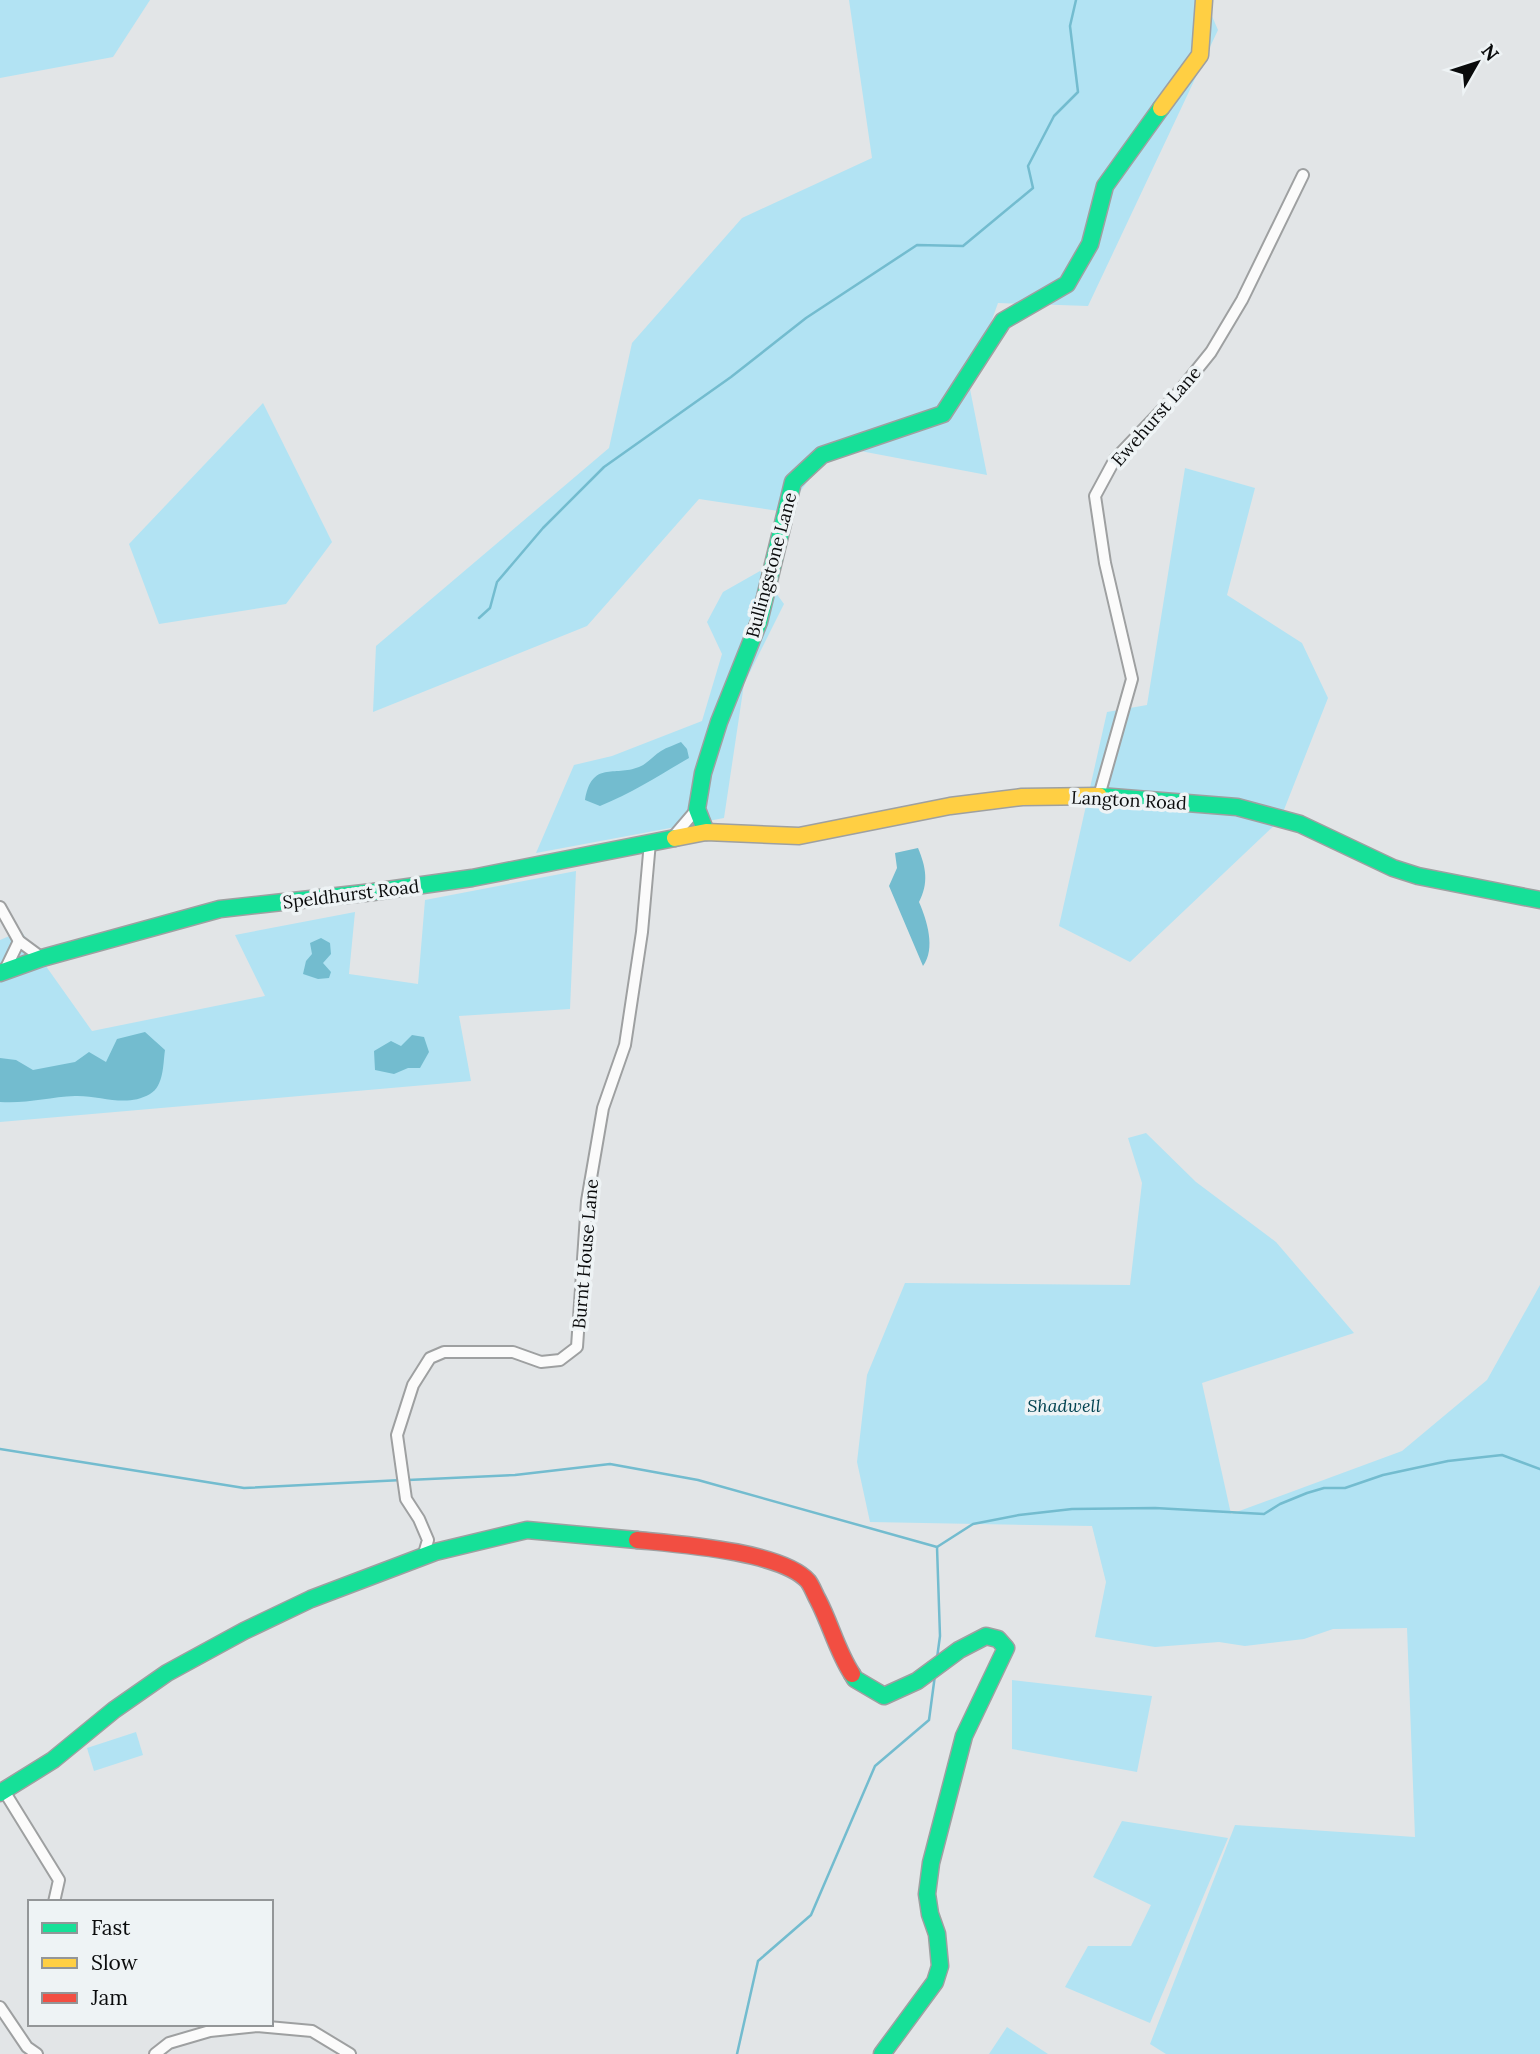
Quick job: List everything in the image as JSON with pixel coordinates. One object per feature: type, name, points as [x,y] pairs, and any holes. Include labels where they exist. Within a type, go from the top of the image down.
[{"type":"street","name":"Bullingstone Lane","points":[[697,809],[703,773],[719,722],[759,622],[793,482],[822,455],[943,414],[1003,321],[1067,284],[1090,244],[1105,186],[1200,55],[1204,0]]},
{"type":"street","name":"Ewehurst Lane","points":[[1099,796],[1132,679],[1105,563],[1095,496],[1115,459],[1178,393],[1211,352],[1242,300],[1303,175]]},
{"type":"street","name":"Langton Road","points":[[706,832],[799,836],[986,801],[1022,797],[1099,796],[1237,807],[1300,824],[1393,869],[1540,900]]},
{"type":"street","points":[[673,837],[697,809],[706,832]]},
{"type":"street","name":"Speldhurst Road","points":[[2,972],[42,958],[220,909],[472,878],[706,832]]},
{"type":"street","name":"Burnt House Lane","points":[[424,1557],[428,1540],[406,1499],[397,1435],[413,1385],[430,1358],[444,1352],[513,1352],[541,1362],[560,1360],[577,1347],[587,1201],[603,1108],[625,1045],[642,932],[650,842]]},
{"type":"street","points":[[0,907],[19,941],[42,958]]},
{"type":"street","points":[[2,972],[19,941]]},
{"type":"street","points":[[54,1900],[59,1880],[2,1792],[53,1760],[114,1710],[167,1673],[244,1631],[311,1599],[424,1557],[527,1530],[678,1544],[749,1555],[789,1568],[807,1581],[832,1626],[843,1660],[855,1679],[884,1696],[916,1681],[959,1650],[986,1636],[998,1639],[1006,1648],[964,1736],[931,1863],[928,1894],[930,1914],[937,1934],[940,1966],[935,1982],[882,2054]]},
{"type":"street","points":[[0,2007],[27,2047],[37,2054]]},
{"type":"street","points":[[155,2054],[169,2043],[210,2031],[249,2026]]},
{"type":"street","points":[[266,2026],[312,2031],[349,2054]]},
{"type":"green space","points":[[0,0],[150,0],[113,57],[0,78]]},
{"type":"green space","points":[[849,0],[1205,0],[1218,30],[1088,306],[998,303],[969,384],[987,475],[834,446],[785,512],[699,499],[587,626],[373,712],[376,646],[609,448],[632,343],[742,218],[872,158]]},
{"type":"green space","points":[[263,403],[332,542],[286,604],[159,624],[129,544]]},
{"type":"green space","points":[[1185,468],[1255,488],[1227,595],[1302,643],[1328,698],[1280,820],[1130,962],[1059,926],[1107,712],[1147,705]]},
{"type":"green space","points":[[760,571],[784,604],[744,684],[724,818],[536,853],[574,765],[612,756],[702,721],[722,654],[707,622],[723,592]]},
{"type":"green space","points":[[576,871],[570,1009],[459,1016],[471,1081],[0,1122],[0,940],[21,931],[92,1031],[265,996],[235,935],[355,912],[349,974],[418,984],[425,900]]},
{"type":"green space","name":"Shadwell","points":[[1146,1133],[1196,1182],[1276,1242],[1354,1333],[1202,1383],[1231,1514],[1402,1451],[1487,1380],[1540,1285],[1540,2054],[1166,2054],[1150,2044],[1235,1825],[1415,1837],[1407,1628],[1333,1629],[1304,1639],[1245,1646],[1219,1642],[1155,1647],[1095,1637],[1106,1582],[1092,1526],[870,1522],[857,1462],[867,1375],[905,1283],[1130,1285],[1142,1183],[1128,1138]]},
{"type":"green space","points":[[1012,1680],[1152,1696],[1137,1772],[1012,1749]]},
{"type":"green space","points":[[136,1732],[143,1755],[94,1771],[87,1748]]},
{"type":"green space","points":[[1122,1821],[1228,1838],[1150,2023],[1065,1987],[1088,1946],[1131,1946],[1151,1905],[1093,1877]]},
{"type":"green space","points":[[1007,2027],[1048,2054],[989,2054]]},
{"type":"shaded area","points":[[681,742],[687,749],[689,758],[600,806],[585,800],[593,779],[599,775],[639,767],[663,750]]},
{"type":"shaded area","points":[[918,848],[925,875],[919,902],[930,943],[923,966],[889,886],[897,868],[895,853]]},
{"type":"shaded area","points":[[321,938],[330,943],[331,954],[323,963],[331,972],[329,978],[318,979],[303,974],[306,961],[312,954],[310,943]]},
{"type":"shaded area","points":[[145,1032],[165,1050],[158,1086],[150,1094],[122,1101],[75,1096],[0,1102],[0,1058],[16,1060],[33,1070],[75,1062],[89,1052],[106,1062],[117,1039]]},
{"type":"shaded area","points":[[412,1035],[424,1037],[429,1052],[420,1068],[408,1068],[394,1074],[375,1070],[374,1051],[391,1041],[401,1046]]},
{"type":"waterway","points":[[479,618],[490,608],[497,582],[543,528],[604,467],[731,377],[806,318],[917,245],[963,246],[1033,188],[1028,166],[1054,116],[1078,92],[1070,26],[1076,0]]},
{"type":"waterway","points":[[0,1449],[244,1488],[402,1480]]},
{"type":"waterway","points":[[937,1547],[973,1524],[1019,1515],[1072,1509],[1155,1508],[1264,1514],[1280,1504],[1324,1488],[1345,1488],[1383,1475],[1448,1461],[1502,1455],[1540,1469]]},
{"type":"waterway","points":[[408,1480],[515,1475],[610,1464],[698,1480],[937,1547],[940,1636],[937,1658]]},
{"type":"waterway","points":[[737,2054],[758,1961],[811,1915],[875,1766],[929,1720],[935,1675]]},
{"type":"traffic: fast","points":[[706,832],[697,809],[703,773],[719,722],[759,622],[793,482],[822,455],[943,414],[1003,321],[1067,284],[1090,244],[1105,186],[1161,108]]},
{"type":"traffic: fast","points":[[1099,796],[1237,807],[1300,824],[1393,868],[1418,876],[1540,900]]},
{"type":"traffic: fast","points":[[0,973],[42,958],[220,909],[472,878],[675,838]]},
{"type":"traffic: fast","points":[[0,1793],[53,1760],[114,1710],[167,1673],[244,1631],[311,1599],[435,1552],[527,1530],[637,1540]]},
{"type":"traffic: fast","points":[[852,1674],[855,1679],[884,1696],[917,1681],[959,1650],[986,1636],[998,1639],[1006,1648],[964,1736],[931,1863],[927,1894],[937,1934],[940,1966],[935,1982],[882,2054]]},
{"type":"traffic: slow","points":[[1161,108],[1200,55],[1204,0]]},
{"type":"traffic: slow","points":[[675,838],[706,832],[799,836],[950,806],[1022,797],[1099,796]]},
{"type":"traffic: jam","points":[[637,1540],[753,1556],[795,1571],[811,1585],[852,1674]]}]
